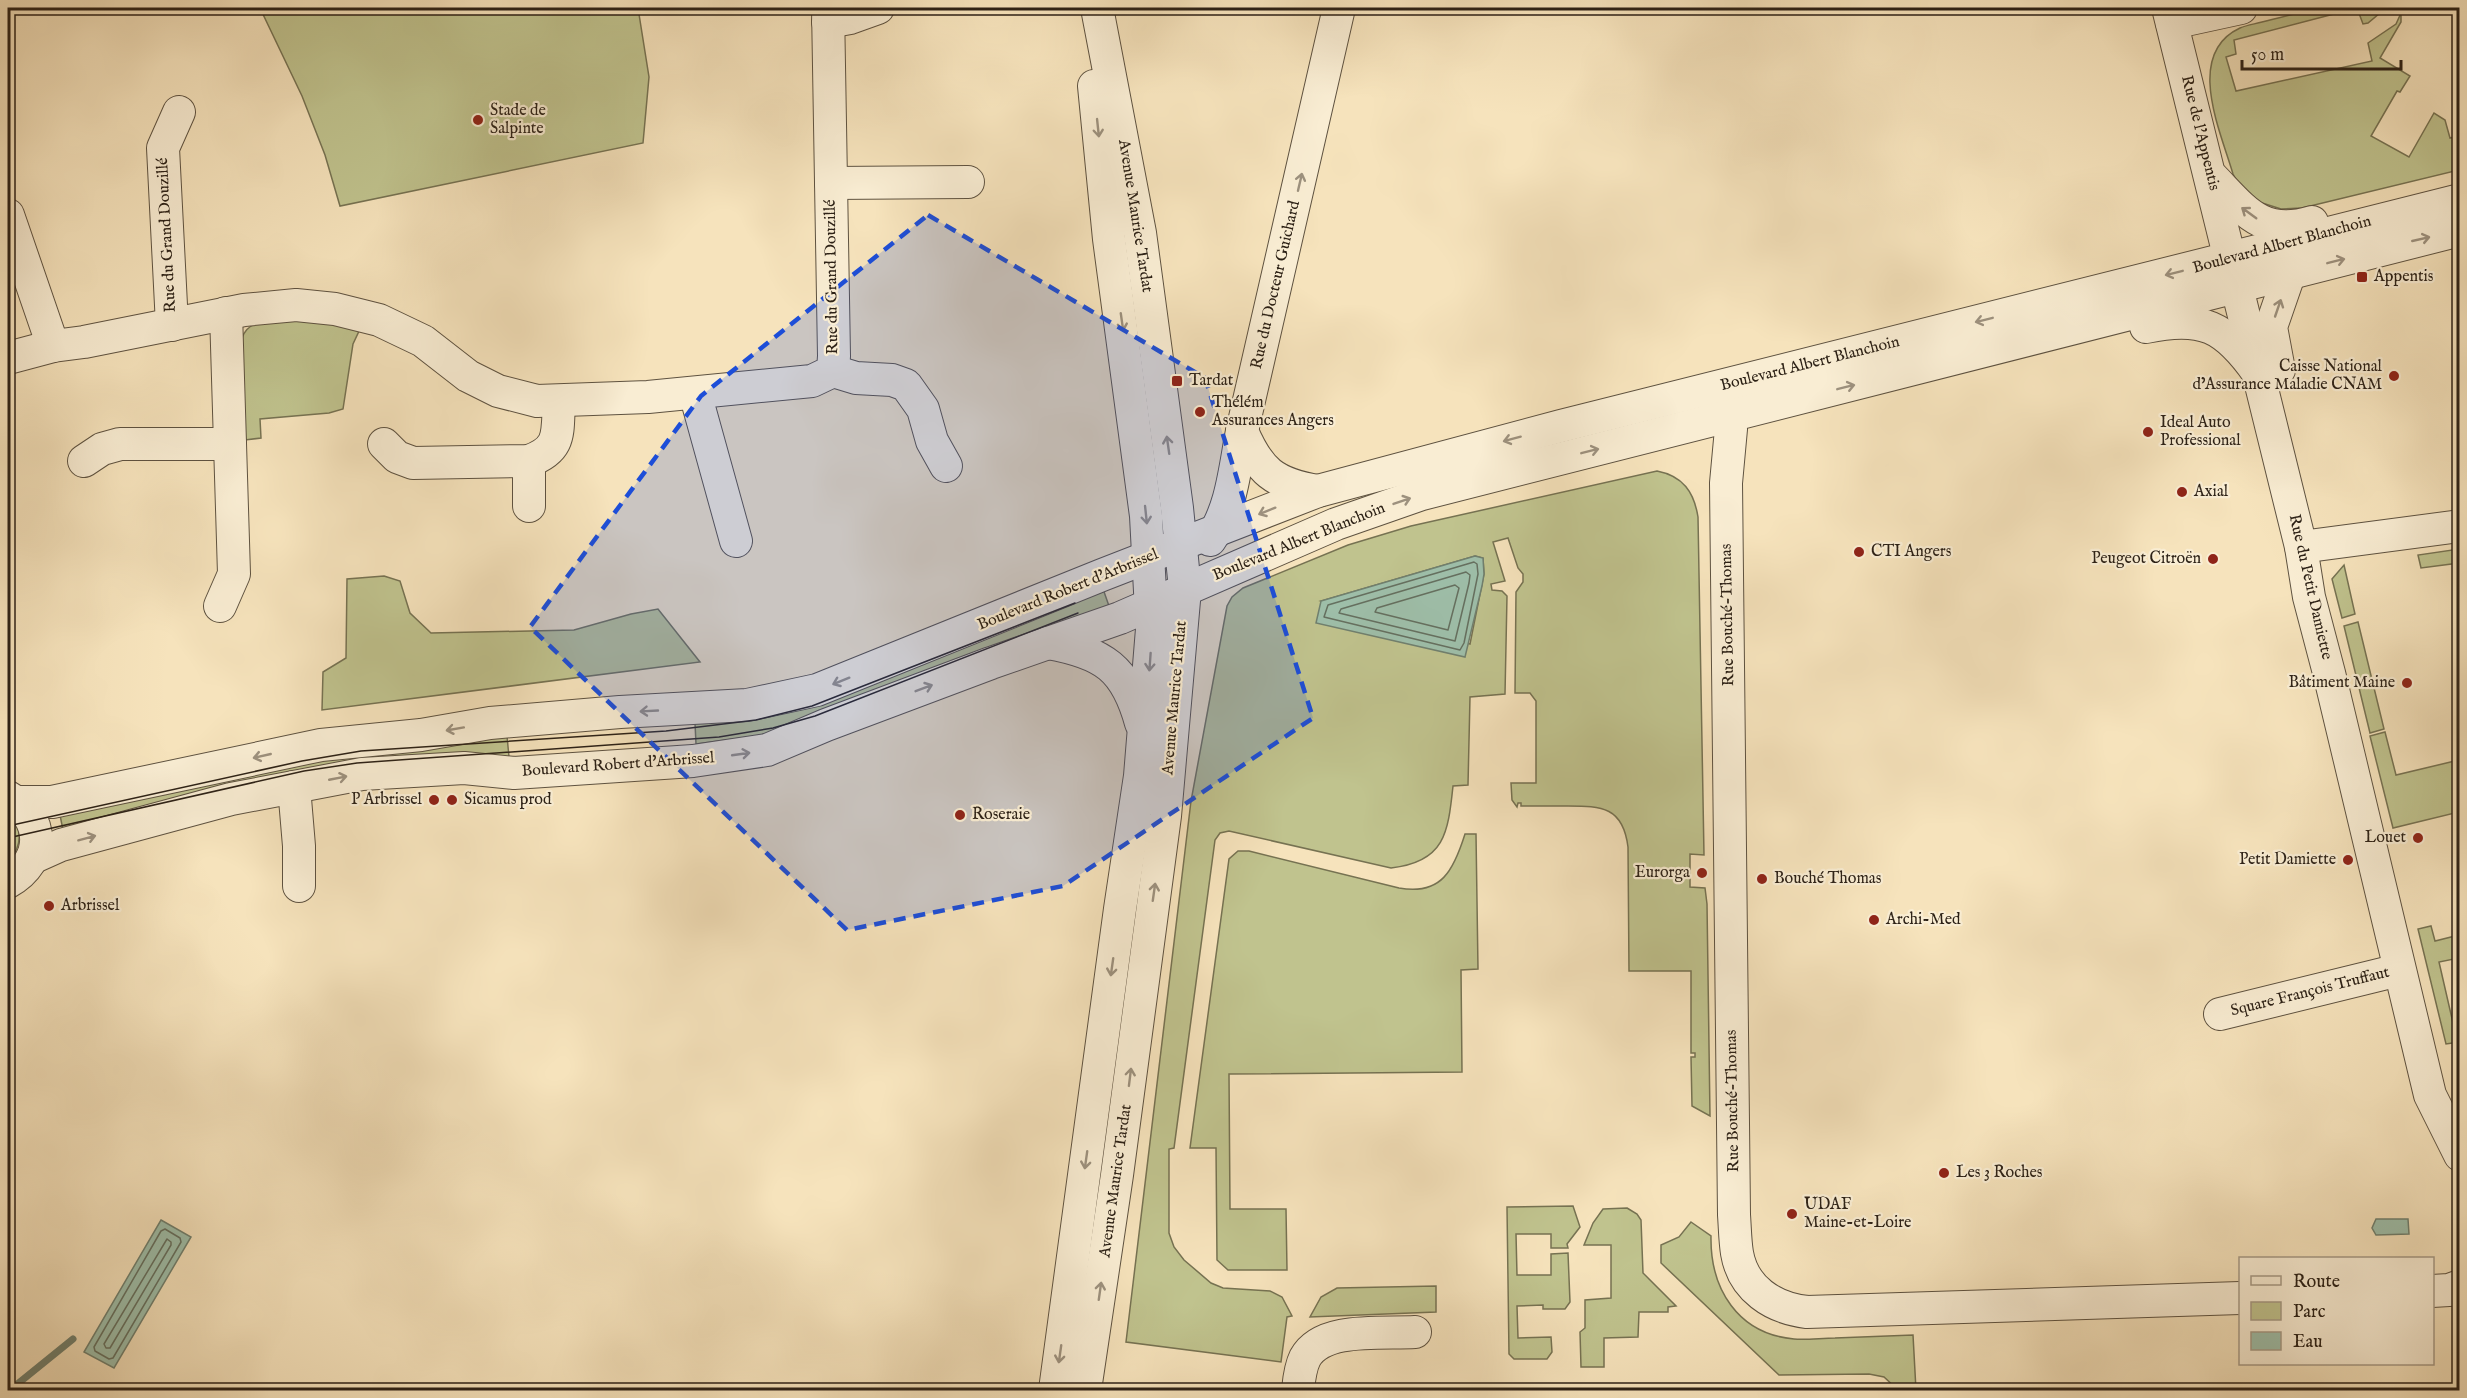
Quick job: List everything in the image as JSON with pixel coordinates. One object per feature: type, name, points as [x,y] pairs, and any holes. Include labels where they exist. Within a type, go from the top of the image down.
[{"type":"street","name":"Rue du Grand Douzillé","points":[[833,371],[828,15],[850,18],[878,8]]},
{"type":"street","name":"Avenue Maurice Tardat","points":[[1085,1390],[1119,1163],[1165,816],[1185,589],[1166,550],[1135,426],[1109,239],[1086,8]]},
{"type":"street","name":"Avenue Maurice Tardat","points":[[1055,1390],[1119,909],[1140,776],[1150,663],[1150,604],[1166,550],[1140,233],[1097,8]]},
{"type":"street","points":[[2170,15],[2241,8]]},
{"type":"street","name":"Rue de l'Appentis","points":[[2170,15],[2234,272]]},
{"type":"street","name":"Rue du Docteur Guichard","points":[[1185,589],[1200,555],[1217,531],[1230,496],[1242,430],[1337,18]]},
{"type":"street","name":"Rue du Grand Douzillé","points":[[172,325],[163,148],[180,112]]},
{"type":"street","points":[[2210,175],[2246,212],[2270,226],[2302,225],[2403,196],[2421,209]]},
{"type":"street","name":"Rue du Grand Douzillé","points":[[831,183],[968,182]]},
{"type":"street","name":"Boulevard Albert Blanchoin","points":[[1185,589],[1336,524],[1422,494],[2046,335],[2421,209],[2460,200]]},
{"type":"street","points":[[8,215],[53,346]]},
{"type":"street","name":"Boulevard Albert Blanchoin","points":[[1166,550],[1318,491],[1561,426],[1692,395],[1796,367],[2234,272],[2290,273],[2460,230]]},
{"type":"street","name":"Rue du Petit Damiette","points":[[2234,272],[2301,547],[2309,597],[2430,1095],[2460,1155]]},
{"type":"street","points":[[2272,427],[2280,371],[2271,327],[2290,273]]},
{"type":"street","name":"Rue du Grand Douzillé","points":[[8,358],[53,346],[84,342],[226,313],[296,305],[335,309],[379,320],[423,341],[468,376],[498,392],[537,401],[767,387],[812,381],[833,371],[856,378],[892,380],[906,385],[923,409],[932,441],[946,466]]},
{"type":"street","points":[[220,606],[234,574],[226,313]]},
{"type":"street","points":[[2046,335],[2080,342],[2172,321],[2198,322],[2214,328],[2244,353],[2260,376]]},
{"type":"street","points":[[1692,395],[1716,401],[1728,417],[1745,397],[1776,383],[1796,367]]},
{"type":"street","points":[[695,393],[736,541]]},
{"type":"street","points":[[384,444],[397,457],[413,463],[529,461],[546,455],[554,444],[559,401]]},
{"type":"street","name":"Rue Bouché-Thomas","points":[[1728,417],[1731,429],[1726,483],[1734,1215],[1737,1253],[1747,1278],[1766,1298],[1778,1306],[1807,1312],[2239,1298]]},
{"type":"street","points":[[1242,430],[1254,456],[1266,473],[1293,486],[1318,491]]},
{"type":"street","points":[[84,461],[102,449],[120,444],[230,444]]},
{"type":"street","points":[[529,461],[529,506]]},
{"type":"street","points":[[2301,547],[2460,526]]},
{"type":"street","name":"Boulevard Robert d'Arbrissel","points":[[12,799],[52,802],[321,745],[421,735],[490,723],[620,712],[747,705],[795,696],[838,682],[1166,550]]},
{"type":"street","name":"Boulevard Robert d'Arbrissel","points":[[32,858],[61,844],[231,799],[362,774],[464,768],[514,773],[682,762],[767,750],[837,721],[1120,618],[1185,589]]},
{"type":"street","points":[[1048,643],[1080,650],[1103,660],[1114,669],[1131,691],[1144,732]]},
{"type":"street","points":[[294,787],[299,846],[299,886]]},
{"type":"street","points":[[8,882],[18,876],[32,858],[36,846],[35,828],[27,811],[12,799]]},
{"type":"street","name":"Square François Truffaut","points":[[2220,1014],[2399,970]]},
{"type":"street","points":[[1298,1390],[1301,1366],[1306,1356],[1320,1342],[1340,1336],[1415,1332]]},
{"type":"highlighted area","points":[[928,215],[1205,378],[1313,718],[1063,886],[847,930],[530,627],[701,396]]},
{"type":"green space","name":"Stade de Salpinte","points":[[260,8],[638,8],[649,77],[643,143],[340,206],[325,155],[302,96]]},
{"type":"green space","points":[[2321,8],[2357,8],[2234,40],[2236,54],[2226,57],[2236,91],[2372,61],[2368,43],[2396,24],[2401,13],[2401,22],[2380,58],[2410,76],[2400,92],[2397,91],[2371,136],[2409,157],[2434,113],[2445,120],[2450,138],[2459,136],[2459,170],[2302,208],[2281,209],[2259,202],[2239,185],[2233,174],[2215,116],[2210,75],[2214,56],[2223,40],[2240,28]]},
{"type":"green space","points":[[2357,8],[2386,8],[2368,23],[2363,24]]},
{"type":"green space","points":[[290,319],[360,329],[353,344],[343,409],[329,413],[260,419],[261,438],[245,440],[242,338],[250,327],[256,324]]},
{"type":"green space","points":[[1657,471],[1680,481],[1686,486],[1694,500],[1698,517],[1704,855],[1690,854],[1690,887],[1705,888],[1707,904],[1710,1116],[1692,1106],[1691,1057],[1695,1057],[1695,1053],[1691,1053],[1691,971],[1629,971],[1628,847],[1625,834],[1616,816],[1601,808],[1580,806],[1521,806],[1521,803],[1518,803],[1517,807],[1512,800],[1511,783],[1536,783],[1536,701],[1530,693],[1515,693],[1516,592],[1523,582],[1523,574],[1518,568],[1508,538],[1493,542],[1505,581],[1491,584],[1492,590],[1502,591],[1507,596],[1505,694],[1470,697],[1468,785],[1453,786],[1449,818],[1440,842],[1433,852],[1409,865],[1391,868],[1229,831],[1220,833],[1215,840],[1174,1148],[1169,1149],[1169,1233],[1174,1247],[1184,1260],[1211,1283],[1223,1288],[1270,1291],[1282,1297],[1292,1316],[1287,1317],[1281,1362],[1126,1342],[1191,801],[1227,606],[1232,597],[1243,588],[1348,545],[1411,526]],"holes":[[[1475,556],[1483,558],[1484,574],[1470,644],[1321,601]]]},
{"type":"green space","points":[[2459,549],[2459,563],[2421,568],[2418,555]]},
{"type":"green space","points":[[2344,565],[2355,614],[2342,618],[2332,579]]},
{"type":"green space","points":[[384,576],[400,581],[410,613],[431,633],[574,630],[658,609],[700,662],[322,710],[323,672],[346,658],[347,579]]},
{"type":"green space","points":[[1102,586],[1109,606],[802,725],[756,736],[696,744],[695,723]]},
{"type":"green space","points":[[2358,622],[2384,729],[2370,733],[2344,626]]},
{"type":"green space","points":[[2385,732],[2396,775],[2459,760],[2459,812],[2393,828],[2370,736]]},
{"type":"green space","points":[[507,736],[509,757],[365,767],[63,830],[59,810],[284,760]]},
{"type":"green space","points":[[8,812],[19,830],[19,843],[8,861]]},
{"type":"green space","points":[[1465,834],[1476,834],[1478,969],[1461,970],[1462,1072],[1229,1074],[1230,1209],[1286,1209],[1287,1270],[1228,1270],[1217,1260],[1216,1148],[1190,1148],[1229,859],[1238,851],[1249,851],[1399,888],[1426,888],[1436,884],[1451,869]]},
{"type":"green space","points":[[2431,926],[2435,941],[2459,935],[2459,958],[2439,962],[2453,1023],[2459,1022],[2459,1042],[2446,1044],[2418,929]]},
{"type":"green space","points":[[1573,1206],[1580,1227],[1567,1244],[1568,1248],[1551,1248],[1551,1234],[1516,1234],[1517,1275],[1551,1275],[1551,1254],[1568,1253],[1570,1302],[1565,1309],[1543,1309],[1543,1305],[1517,1306],[1518,1338],[1551,1337],[1552,1352],[1547,1359],[1514,1359],[1509,1354],[1507,1207]]},
{"type":"green space","points":[[1627,1208],[1637,1214],[1641,1220],[1643,1273],[1676,1306],[1668,1307],[1668,1312],[1639,1312],[1638,1337],[1604,1338],[1604,1367],[1581,1367],[1580,1332],[1585,1328],[1585,1300],[1611,1298],[1611,1245],[1584,1245],[1593,1223],[1603,1209]]},
{"type":"green space","points":[[1691,1222],[1711,1236],[1712,1255],[1722,1291],[1731,1306],[1743,1318],[1757,1328],[1774,1335],[1794,1339],[1913,1335],[1916,1390],[1898,1390],[1884,1377],[1869,1374],[1779,1375],[1661,1263],[1661,1245],[1679,1237]]},
{"type":"green space","points":[[1436,1286],[1436,1312],[1310,1317],[1321,1297],[1337,1288]]},
{"type":"water","points":[[1475,556],[1483,558],[1484,574],[1465,657],[1316,623],[1321,601]]},
{"type":"water","points":[[2376,1219],[2408,1219],[2409,1234],[2376,1235],[2372,1228]]},
{"type":"water","points":[[161,1220],[191,1237],[114,1368],[84,1352]]},
{"type":"waterway","points":[[10,1390],[73,1339]]},
{"type":"tram line","points":[[8,826],[302,761],[361,751],[666,731],[756,720],[812,706],[1075,603]]},
{"type":"tram line","points":[[8,838],[304,771],[357,763],[719,737],[773,728],[815,716],[1078,613]]},
{"type":"place","name":"Stade de Salpinte","points":[[478,120]]},
{"type":"place","name":"Appentis","points":[[2362,277]]},
{"type":"place","name":"Caisse National d’Assurance Maladie CNAM","points":[[2394,376]]},
{"type":"place","name":"Tardat","points":[[1177,381]]},
{"type":"place","name":"Thélém Assurances Angers","points":[[1200,412]]},
{"type":"place","name":"Ideal Auto Professional","points":[[2148,432]]},
{"type":"place","name":"Axial","points":[[2182,492]]},
{"type":"place","name":"CTI Angers","points":[[1859,552]]},
{"type":"place","name":"Peugeot Citroën","points":[[2213,559]]},
{"type":"place","name":"Bâtiment Maine","points":[[2407,683]]},
{"type":"place","name":"P Arbrissel","points":[[434,800]]},
{"type":"place","name":"Sicamus prod","points":[[452,800]]},
{"type":"place","name":"Roseraie","points":[[960,815]]},
{"type":"place","name":"Louet","points":[[2418,838]]},
{"type":"place","name":"Petit Damiette","points":[[2348,860]]},
{"type":"place","name":"Eurorga","points":[[1702,873]]},
{"type":"place","name":"Bouché Thomas","points":[[1762,879]]},
{"type":"place","name":"Arbrissel","points":[[49,906]]},
{"type":"place","name":"Archi-Med","points":[[1874,920]]},
{"type":"place","name":"Les 3 Roches","points":[[1944,1173]]},
{"type":"place","name":"UDAF Maine-et-Loire","points":[[1792,1214]]}]
